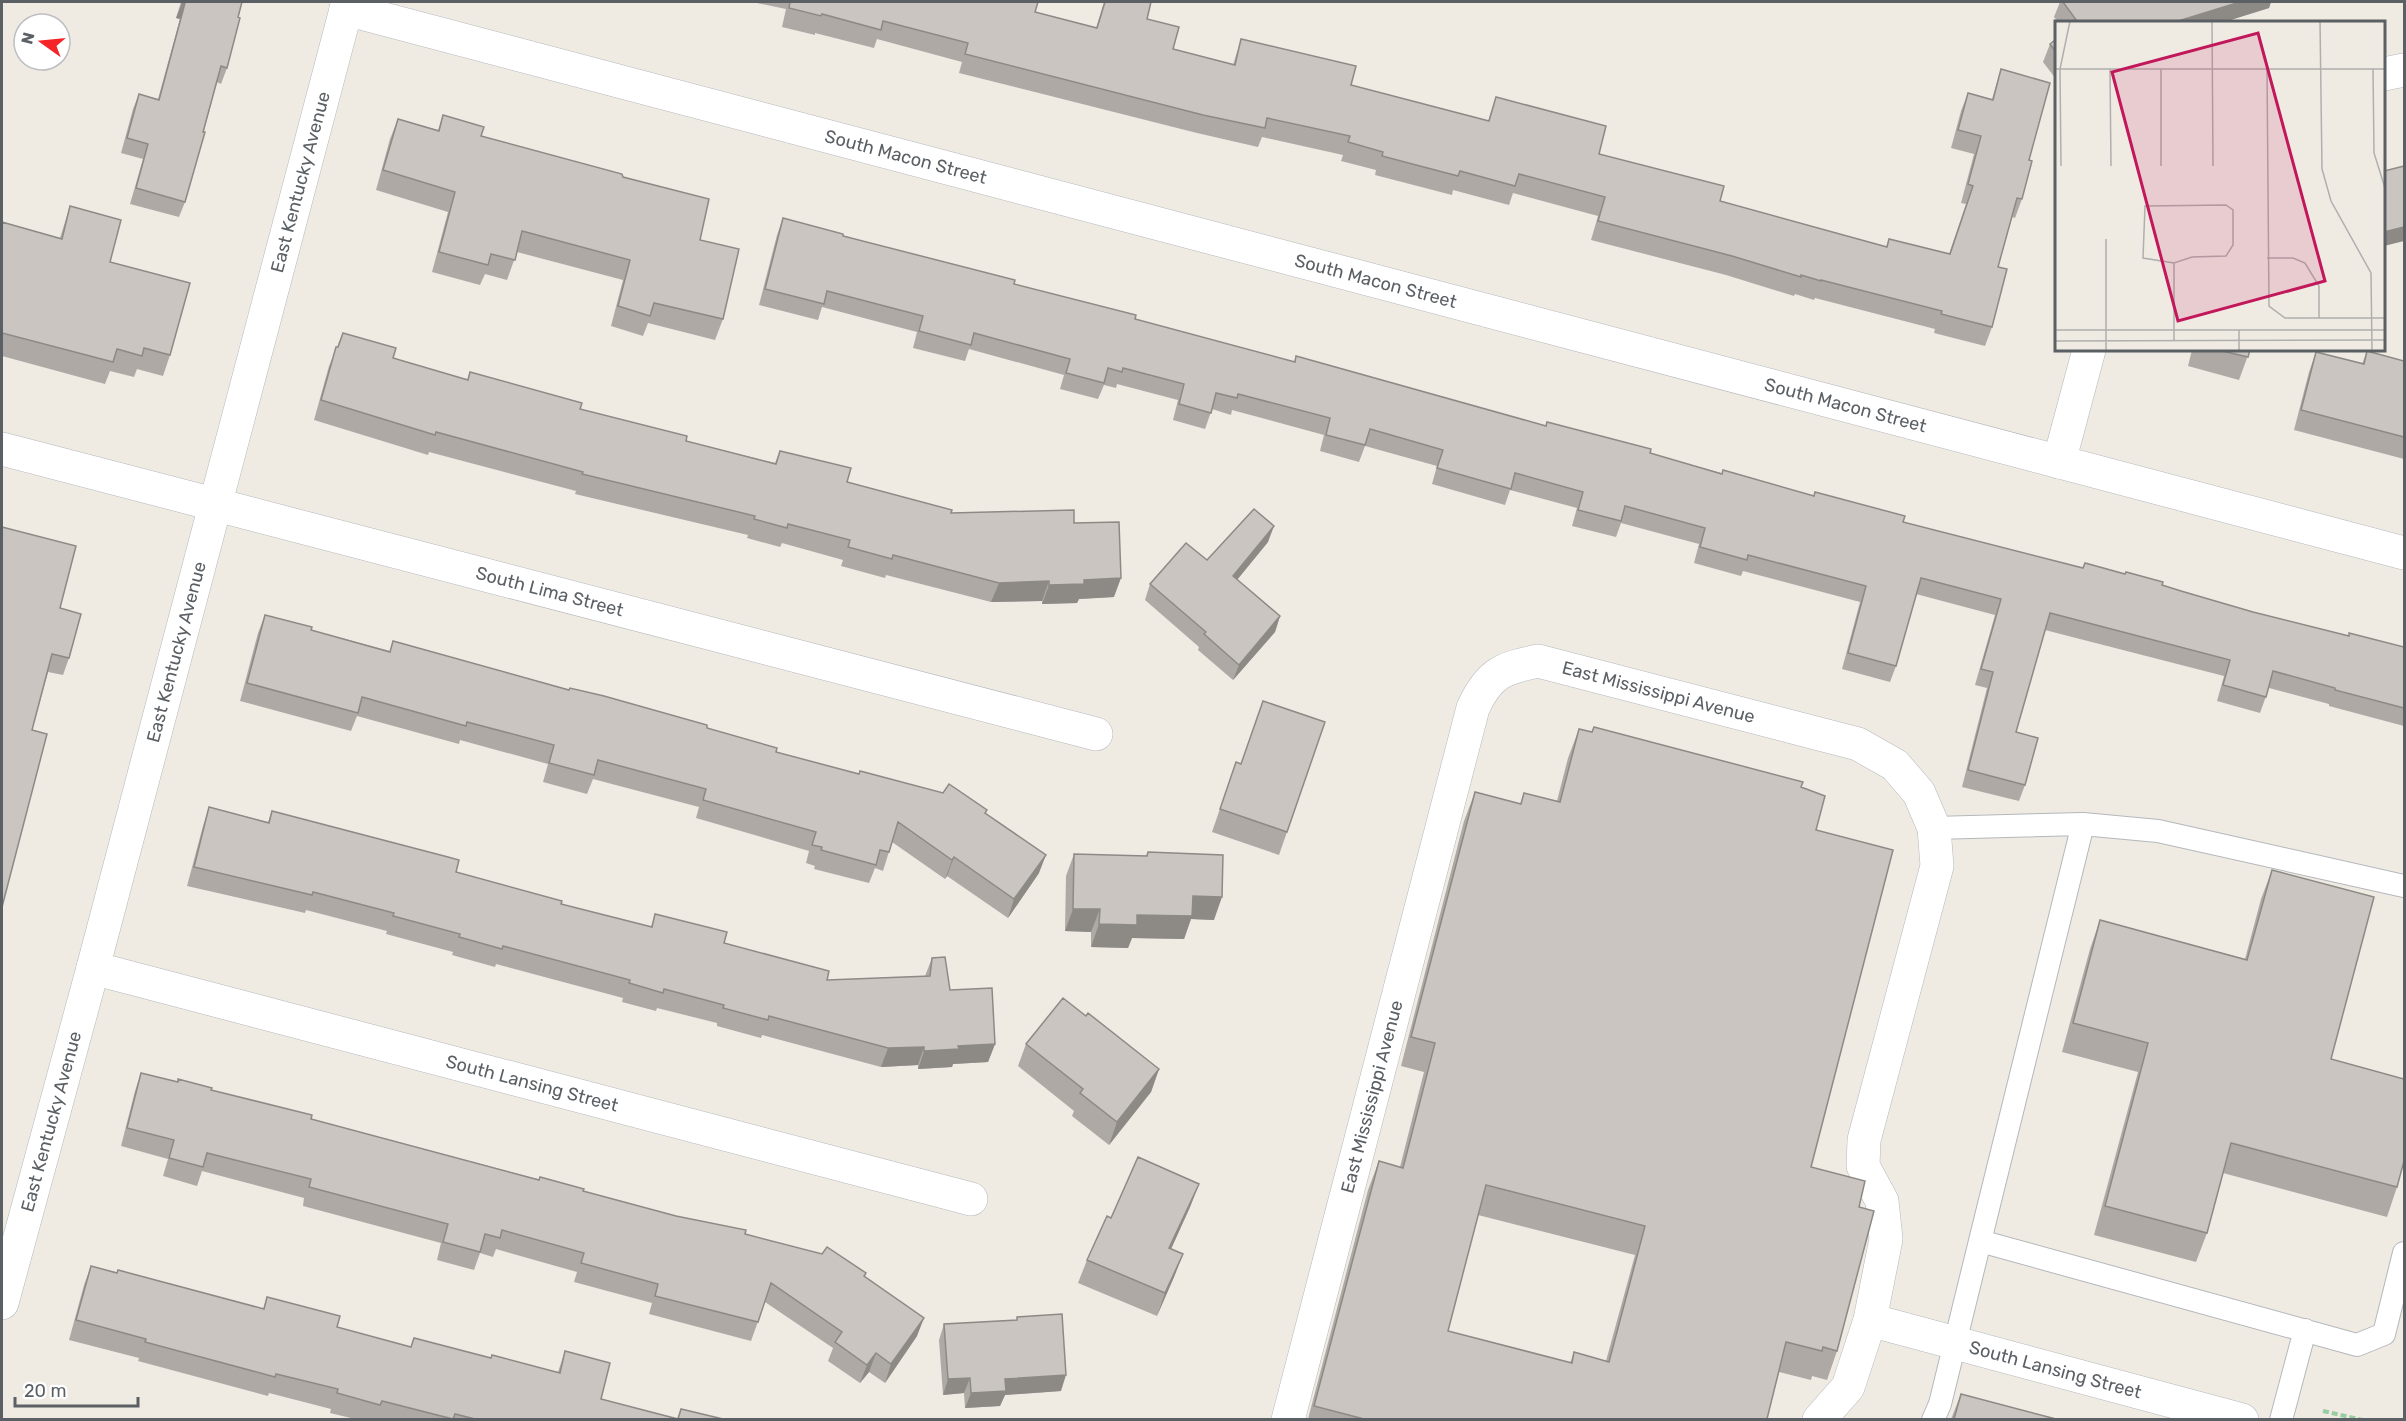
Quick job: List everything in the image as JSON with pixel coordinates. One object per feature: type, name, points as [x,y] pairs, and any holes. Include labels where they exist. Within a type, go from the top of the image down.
[{"type":"street","name":"South Macon Street","points":[[347,5],[2404,553]]},
{"type":"street","name":"East Kentucky Avenue","points":[[2,1303],[93,968],[347,5]]},
{"type":"street","points":[[2385,74],[2404,70]]},
{"type":"street","points":[[2059,462],[2089,351]]},
{"type":"street","name":"South Lima Street","points":[[2,449],[1096,734]]},
{"type":"street","name":"East Mississippi Avenue","points":[[1288,1419],[1473,708],[1488,682],[1509,666],[1538,660],[1858,744],[1895,765],[1919,793],[1934,828],[1937,866],[1864,1140],[1863,1166],[1882,1201],[1886,1239],[1870,1320],[1848,1387],[1819,1419]]},
{"type":"street","name":"South Lansing Street","points":[[93,968],[971,1199]]},
{"type":"street","name":"South Lansing Street","points":[[1870,1320],[2242,1419]]},
{"type":"lane","points":[[1933,1419],[1940,1404],[2083,824]]},
{"type":"lane","points":[[1934,828],[2083,824],[2158,831],[2404,886]]},
{"type":"lane","points":[[1980,1241],[2357,1345],[2384,1334],[2404,1252]]},
{"type":"lane","points":[[2281,1419],[2305,1330]]},
{"type":"path","points":[[2323,1411],[2363,1419]]},
{"type":"building","points":[[182,2],[242,2],[227,68],[221,66],[185,202],[136,188],[148,144],[127,138],[139,94],[159,100],[185,3]]},
{"type":"building","points":[[790,2],[1038,2],[1035,12],[1097,28],[1105,2],[1151,2],[1147,19],[1179,27],[1173,49],[1235,65],[1241,39],[1356,66],[1351,85],[1489,121],[1496,97],[1606,126],[1599,154],[1724,186],[1720,201],[1887,247],[1889,239],[1950,254],[1973,186],[1968,184],[1981,136],[1958,130],[1968,93],[1993,100],[2001,69],[2050,83],[2029,160],[2032,161],[2022,199],[2017,198],[1998,267],[2007,269],[1992,327],[1941,314],[1942,311],[1801,275],[1801,277],[1732,256],[1598,221],[1605,197],[1519,174],[1515,186],[1460,171],[1458,176],[1382,156],[1383,152],[1348,142],[1350,136],[1267,118],[1265,128],[1203,115],[965,54],[968,43],[883,21],[881,30],[822,14],[821,16],[789,8]]},
{"type":"building","points":[[2063,2],[2240,2],[2178,21],[2077,21]]},
{"type":"building","points":[[2055,40],[2055,51],[2050,44]]},
{"type":"building","points":[[443,115],[484,127],[481,136],[709,199],[700,240],[739,249],[723,319],[654,303],[650,316],[618,306],[630,260],[522,231],[515,260],[491,254],[488,265],[439,252],[455,192],[383,170],[398,119],[439,131]]},
{"type":"building","points":[[2404,166],[2404,227],[2385,232],[2385,171]]},
{"type":"building","points":[[70,206],[121,220],[110,262],[190,283],[170,355],[144,348],[142,356],[117,349],[113,362],[2,333],[2,222],[62,239]]},
{"type":"building","points":[[783,218],[843,234],[843,236],[1015,280],[1014,284],[1136,315],[1135,319],[1295,362],[1296,356],[1546,426],[1547,422],[1651,449],[1650,453],[1722,474],[1723,470],[1814,496],[1815,492],[1905,516],[1903,522],[2083,568],[2085,563],[2125,574],[2126,572],[2253,612],[2404,647],[2404,708],[2273,671],[2266,697],[2223,685],[2230,660],[2050,613],[2016,732],[2038,738],[2025,785],[1968,770],[1993,672],[1981,669],[2001,599],[1921,578],[1896,666],[1848,653],[1866,586],[1748,555],[1747,560],[1700,547],[1705,528],[1625,506],[1621,521],[1578,510],[1583,492],[1515,473],[1511,489],[1437,468],[1443,450],[1370,429],[1365,445],[1326,435],[1330,418],[1238,394],[1237,398],[1216,393],[1211,413],[1179,404],[1184,384],[1123,368],[1122,372],[1108,368],[1104,383],[1066,373],[1070,359],[974,333],[971,345],[919,331],[923,316],[827,291],[824,304],[765,289]]},
{"type":"building","points":[[343,333],[396,348],[393,358],[468,380],[470,372],[582,403],[580,409],[687,436],[686,441],[776,464],[780,451],[851,468],[847,482],[952,510],[951,513],[1074,510],[1074,523],[1119,522],[1121,578],[1084,580],[1084,584],[1049,585],[1049,581],[999,583],[893,555],[892,559],[848,547],[850,540],[788,524],[787,528],[754,519],[755,516],[582,474],[583,472],[436,432],[435,435],[321,400],[336,347]]},
{"type":"building","points":[[2222,351],[2250,351],[2248,357]]},
{"type":"building","points":[[2367,351],[2404,361],[2404,437],[2301,410],[2316,352],[2364,364]]},
{"type":"building","points":[[1254,509],[1274,526],[1233,576],[1280,616],[1239,665],[1204,634],[1206,632],[1150,584],[1186,543],[1207,560]]},
{"type":"building","points":[[2,527],[76,546],[60,608],[81,614],[69,658],[52,654],[32,730],[47,734],[2,907]]},
{"type":"building","points":[[265,615],[312,627],[311,630],[390,652],[393,641],[569,690],[570,688],[604,696],[707,725],[707,728],[777,748],[776,752],[859,774],[860,771],[943,793],[949,784],[987,810],[985,813],[1046,855],[1014,899],[954,857],[952,860],[898,822],[889,852],[880,850],[876,865],[821,850],[822,847],[812,845],[816,832],[703,800],[706,789],[598,760],[594,775],[549,763],[554,745],[467,722],[466,726],[362,697],[358,713],[247,683]]},
{"type":"building","points":[[1263,701],[1325,722],[1287,832],[1220,809],[1236,762],[1241,764]]},
{"type":"building","points":[[1594,727],[1803,782],[1801,787],[1825,796],[1816,830],[1893,850],[1811,1167],[1865,1181],[1859,1207],[1874,1211],[1837,1351],[1823,1347],[1822,1351],[1786,1342],[1767,1419],[1364,1419],[1314,1406],[1379,1161],[1403,1168],[1435,1043],[1411,1037],[1475,792],[1521,804],[1524,793],[1560,802],[1579,729],[1592,732]],"holes":[[[1486,1185],[1645,1226],[1609,1362],[1574,1352],[1572,1363],[1448,1331]]]},
{"type":"building","points":[[209,807],[269,823],[272,811],[448,857],[459,860],[456,872],[562,901],[561,904],[652,927],[655,914],[727,932],[724,943],[829,971],[827,980],[930,976],[932,958],[945,957],[950,990],[992,988],[995,1044],[924,1051],[924,1047],[888,1048],[769,1016],[768,1020],[723,1008],[724,1005],[664,989],[663,993],[629,983],[630,980],[503,946],[502,949],[459,937],[460,934],[393,916],[394,913],[313,892],[312,895],[194,867]]},
{"type":"building","points":[[1148,852],[1223,855],[1222,897],[1193,896],[1192,916],[1137,915],[1137,925],[1099,924],[1100,909],[1073,909],[1074,854],[1147,856]]},
{"type":"building","points":[[2272,870],[2374,897],[2331,1059],[2404,1079],[2404,1161],[2397,1187],[2231,1143],[2207,1233],[2105,1206],[2148,1043],[2073,1023],[2100,920],[2247,960]]},
{"type":"building","points":[[1063,998],[1086,1016],[1088,1013],[1159,1069],[1117,1122],[1080,1093],[1083,1089],[1026,1044]]},
{"type":"building","points":[[141,1073],[212,1088],[211,1090],[312,1115],[311,1119],[539,1180],[540,1177],[676,1216],[746,1230],[745,1234],[822,1254],[827,1247],[866,1273],[864,1276],[924,1318],[891,1364],[876,1353],[867,1365],[835,1342],[842,1332],[771,1283],[758,1322],[655,1296],[658,1284],[581,1263],[584,1253],[502,1230],[500,1238],[485,1234],[480,1252],[443,1242],[448,1224],[309,1187],[311,1179],[207,1153],[203,1167],[169,1158],[174,1140],[127,1128]]},
{"type":"building","points":[[1138,1157],[1199,1184],[1169,1248],[1183,1254],[1165,1293],[1087,1260],[1107,1216],[1111,1218]]},
{"type":"building","points":[[91,1266],[117,1273],[118,1270],[264,1309],[267,1297],[340,1316],[337,1327],[411,1347],[414,1338],[560,1373],[565,1351],[610,1363],[601,1399],[678,1419],[475,1419],[455,1414],[453,1419],[382,1401],[380,1405],[337,1393],[338,1389],[276,1374],[275,1377],[145,1342],[146,1339],[76,1320]]},
{"type":"building","points":[[1062,1314],[1066,1375],[1005,1379],[1006,1391],[971,1393],[970,1378],[948,1379],[944,1324],[1017,1320],[1017,1317]]},
{"type":"building","points":[[1961,1394],[2056,1419],[1954,1419]]},
{"type":"building","points":[[681,1409],[723,1419],[678,1419]]}]
